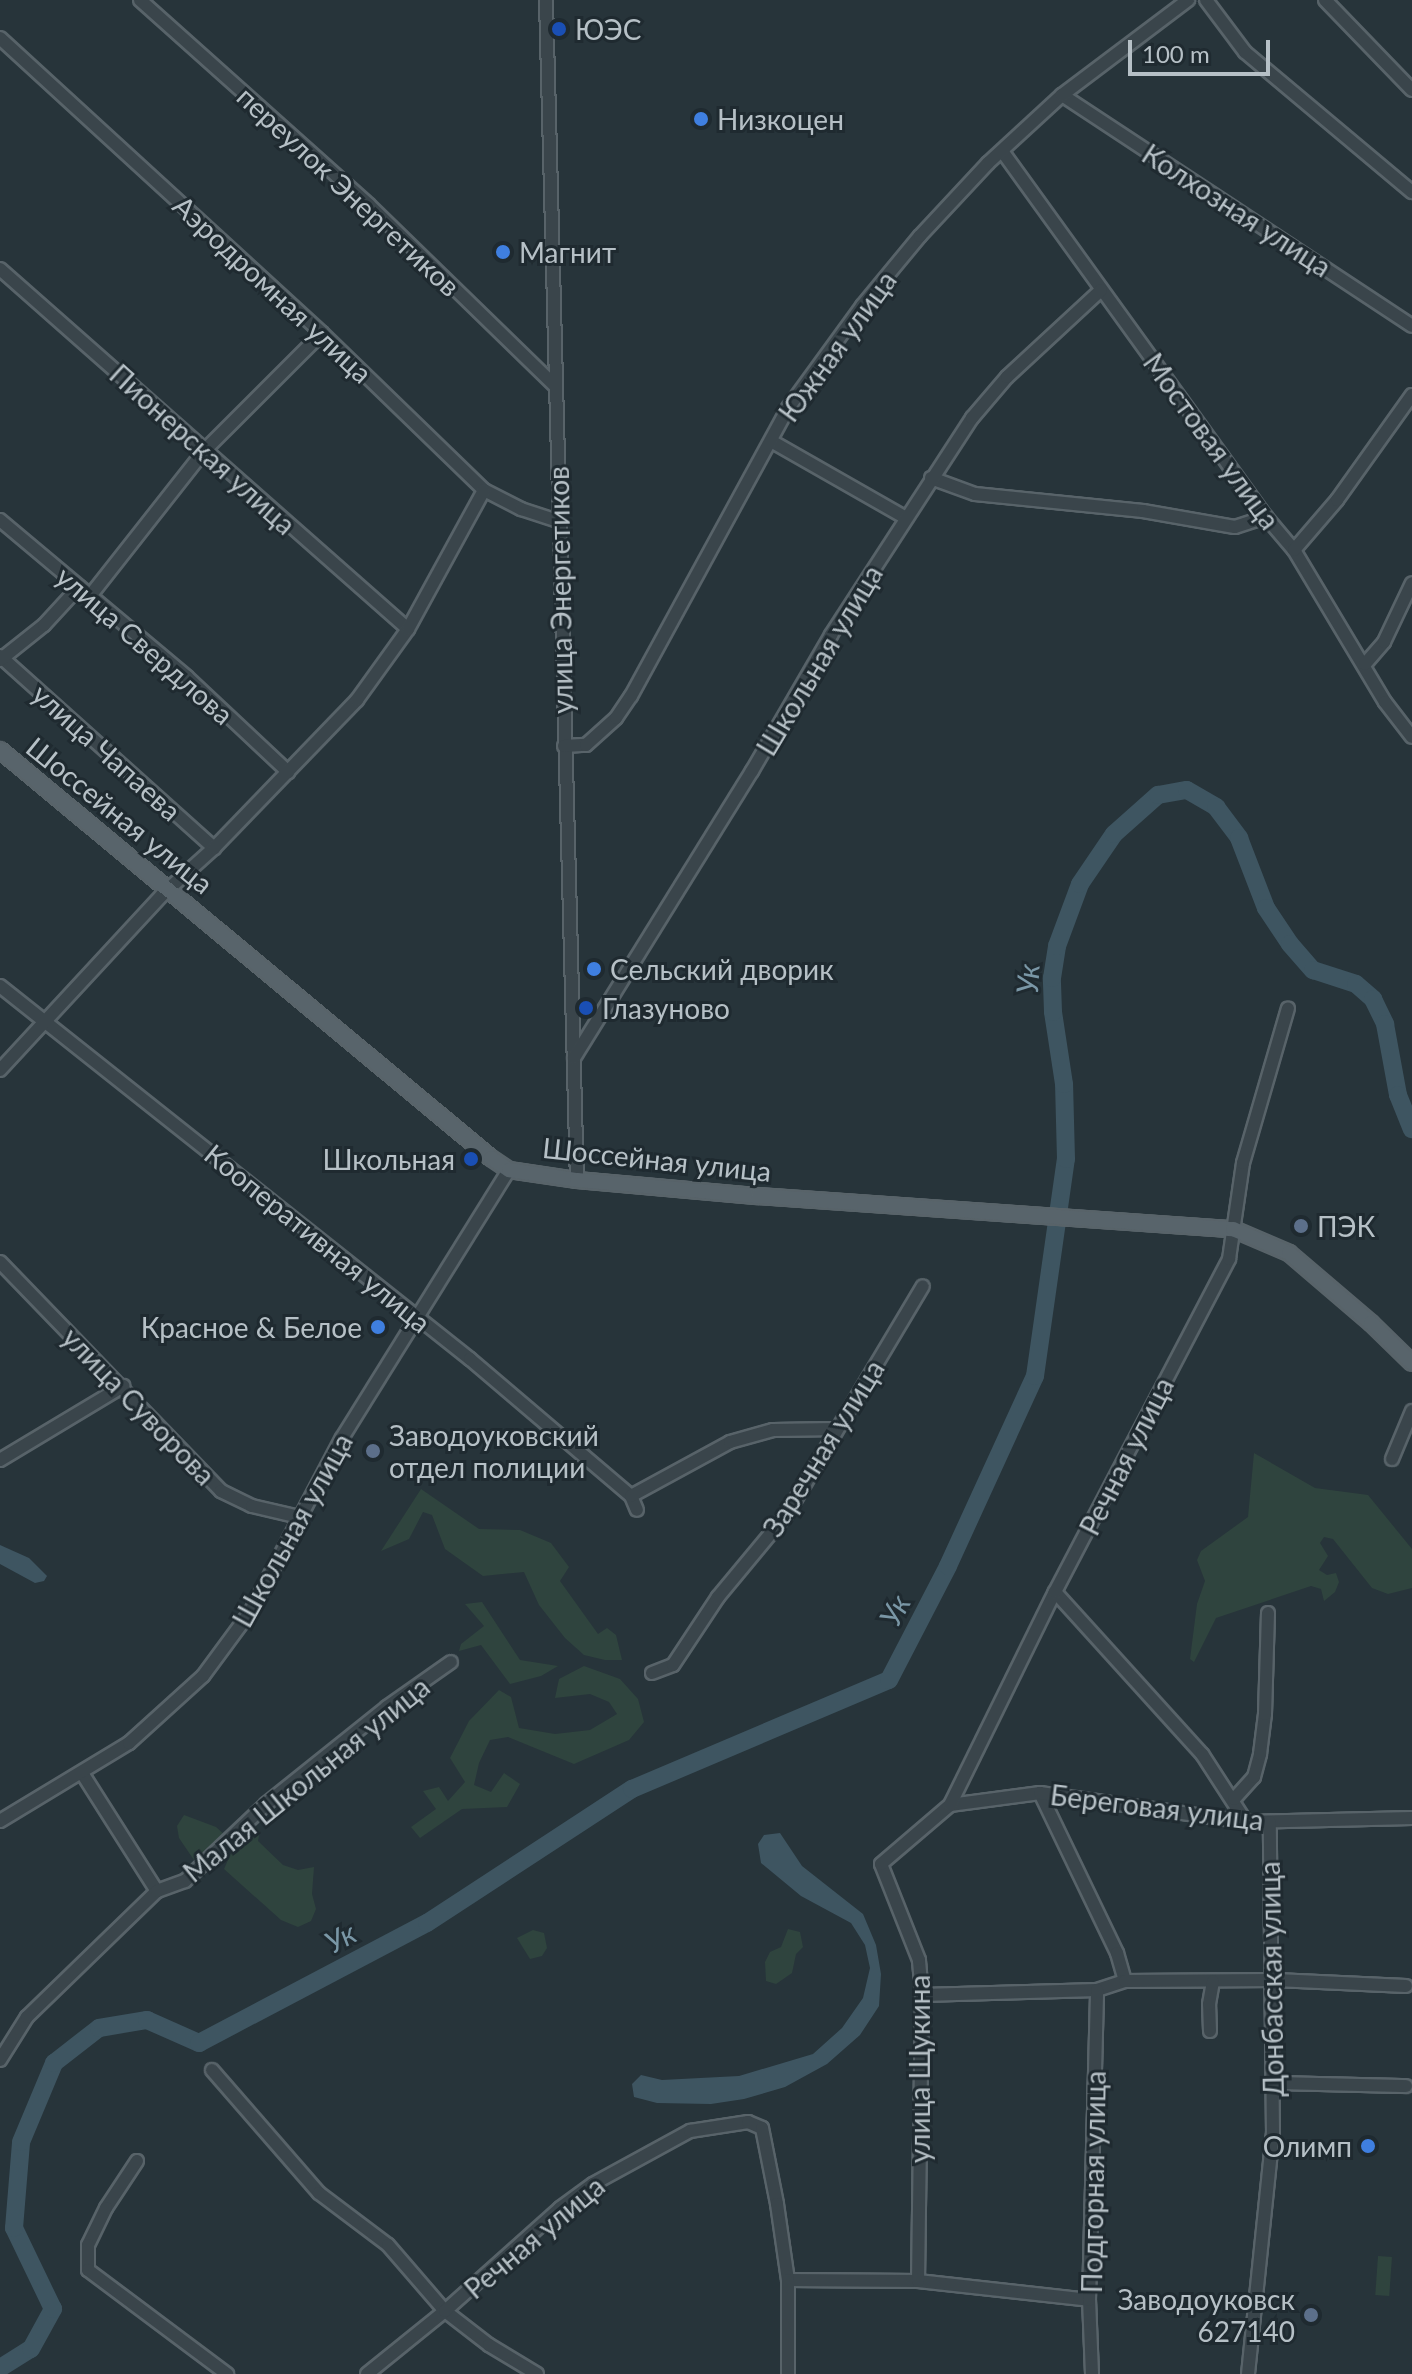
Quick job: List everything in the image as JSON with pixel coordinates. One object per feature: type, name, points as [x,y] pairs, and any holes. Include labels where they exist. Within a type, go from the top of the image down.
[{"type":"main road","name":"Шоссейная улица","points":[[0,750],[509,1170],[577,1180],[1233,1229],[1289,1253],[1371,1323],[1412,1363]]},
{"type":"street","name":"переулок Энергетиков","points":[[140,0],[369,205],[555,386]]},
{"type":"street","name":"улица Энергетиков","points":[[546,0],[557,521],[577,1180]]},
{"type":"street","name":"Южная улица","points":[[564,746],[586,745],[616,718],[631,696],[788,408],[862,306],[920,236],[1002,151],[1062,95],[1188,0]]},
{"type":"street","points":[[1206,0],[1245,52],[1412,192]]},
{"type":"street","points":[[1325,0],[1412,90]]},
{"type":"street","name":"Аэродромная улица","points":[[0,38],[322,333],[484,490],[521,509],[557,521]]},
{"type":"street","name":"Колхозная улица","points":[[1062,95],[1412,326]]},
{"type":"street","name":"Мостовая улица","points":[[1002,151],[1266,517],[1294,550],[1385,702],[1412,737]]},
{"type":"street","name":"Пионерская улица","points":[[0,269],[408,629]]},
{"type":"street","name":"Школьная улица","points":[[574,1059],[728,811],[831,635],[972,418],[1007,377],[1101,290]]},
{"type":"street","points":[[1,658],[85,592],[204,451],[322,333]]},
{"type":"street","points":[[1294,550],[1337,500],[1412,395]]},
{"type":"street","points":[[771,441],[906,518]]},
{"type":"street","points":[[931,478],[975,494],[1143,511],[1235,527],[1266,517]]},
{"type":"street","points":[[0,1070],[170,889],[214,848],[357,700],[408,629],[484,490]]},
{"type":"street","name":"улица Свердлова","points":[[0,520],[187,677],[288,772]]},
{"type":"street","points":[[1365,664],[1384,642],[1412,583]]},
{"type":"street","name":"улица Чапаева","points":[[1,658],[214,848]]},
{"type":"street","name":"Кооперативная улица","points":[[0,986],[417,1317],[631,1496],[637,1510]]},
{"type":"street","name":"Речная улица","points":[[881,1864],[950,1805],[1055,1592],[1229,1259],[1243,1163],[1288,1008]]},
{"type":"street","name":"Школьная улица","points":[[0,1821],[129,1743],[203,1676],[251,1611],[299,1517],[417,1317],[509,1170]]},
{"type":"street","name":"улица Суворова","points":[[0,1262],[221,1491],[252,1506],[299,1517]]},
{"type":"street","name":"Заречная улица","points":[[652,1673],[673,1665],[718,1597],[787,1514],[923,1286]]},
{"type":"street","points":[[0,1460],[123,1386]]},
{"type":"street","points":[[1392,1459],[1412,1411]]},
{"type":"street","points":[[631,1496],[730,1442],[773,1430],[837,1429]]},
{"type":"street","points":[[1055,1592],[1202,1754],[1234,1799],[1246,1822]]},
{"type":"street","points":[[1234,1799],[1254,1777],[1260,1754],[1265,1714],[1268,1613]]},
{"type":"street","name":"Малая Школьная улица","points":[[0,2060],[27,2017],[157,1891],[185,1881],[266,1804],[387,1707],[451,1662]]},
{"type":"street","name":"Малая Школьная улица","points":[[82,1773],[157,1891]]},
{"type":"street","points":[[1040,1793],[1106,1928],[1125,1981]]},
{"type":"street","name":"Береговая улица","points":[[950,1805],[1040,1793],[1246,1822],[1412,1818]]},
{"type":"street","name":"Донбасская улица","points":[[1248,2374],[1273,2133],[1270,1822]]},
{"type":"street","name":"улица Щукина","points":[[881,1864],[919,1960],[922,1995],[918,2281]]},
{"type":"street","points":[[922,1995],[1097,1990],[1125,1981],[1272,1980],[1406,1986]]},
{"type":"street","points":[[1210,2031],[1209,2004],[1213,1981]]},
{"type":"street","name":"Подгорная улица","points":[[1092,2374],[1089,2300],[1097,1990]]},
{"type":"street","points":[[212,2070],[319,2193],[388,2245],[445,2311],[489,2345],[537,2374]]},
{"type":"street","points":[[1273,2083],[1406,2086]]},
{"type":"street","name":"Речная улица","points":[[367,2374],[445,2311],[560,2208],[633,2159],[690,2131],[748,2122],[762,2128],[788,2280]]},
{"type":"street","points":[[137,2161],[106,2208],[88,2245],[88,2270],[227,2374]]},
{"type":"street","points":[[788,2374],[788,2280],[918,2281],[1089,2300]]},
{"type":"green space","points":[[1254,1453],[1315,1488],[1368,1495],[1412,1549],[1412,1588],[1388,1594],[1372,1588],[1333,1539],[1324,1537],[1320,1543],[1328,1556],[1319,1570],[1327,1575],[1336,1573],[1339,1582],[1335,1592],[1324,1601],[1321,1589],[1311,1586],[1216,1618],[1194,1662],[1190,1659],[1197,1604],[1205,1581],[1197,1560],[1201,1551],[1248,1517]]},
{"type":"green space","points":[[421,1489],[479,1529],[520,1530],[551,1543],[569,1567],[560,1581],[598,1634],[607,1628],[616,1635],[622,1660],[584,1655],[565,1638],[539,1605],[524,1572],[483,1576],[445,1549],[432,1515],[423,1512],[409,1539],[381,1551]]},
{"type":"green space","points":[[482,1602],[520,1660],[558,1666],[541,1676],[510,1684],[481,1645],[459,1651],[461,1644],[484,1626],[465,1604]]},
{"type":"green space","points":[[584,1666],[620,1679],[638,1699],[644,1722],[629,1740],[574,1764],[508,1737],[490,1740],[479,1763],[474,1785],[491,1792],[504,1773],[520,1784],[507,1807],[462,1809],[420,1838],[411,1827],[436,1809],[423,1791],[439,1787],[448,1801],[465,1782],[450,1758],[469,1721],[499,1690],[511,1697],[519,1728],[555,1734],[590,1730],[617,1714],[609,1702],[590,1694],[555,1698],[559,1679]]},
{"type":"green space","points":[[184,1815],[216,1827],[226,1836],[196,1863],[179,1838],[177,1826]]},
{"type":"green space","points":[[255,1826],[260,1831],[258,1841],[283,1865],[298,1870],[314,1867],[312,1894],[316,1909],[311,1921],[298,1927],[281,1920],[224,1869],[236,1842]]},
{"type":"green space","points":[[788,1929],[800,1932],[803,1947],[796,1954],[792,1973],[776,1984],[766,1981],[765,1962],[770,1952],[781,1947]]},
{"type":"green space","points":[[533,1930],[544,1933],[547,1948],[542,1956],[530,1959],[517,1938]]},
{"type":"green space","points":[[1378,2256],[1392,2257],[1389,2296],[1375,2295]]},
{"type":"water","points":[[0,1545],[29,1558],[47,1576],[44,1581],[35,1583],[0,1564]]},
{"type":"water","points":[[780,1833],[802,1866],[863,1914],[876,1945],[881,1974],[879,2006],[860,2035],[827,2064],[785,2087],[744,2099],[711,2104],[657,2103],[634,2097],[632,2084],[641,2075],[662,2080],[739,2076],[813,2054],[842,2028],[863,1998],[870,1968],[865,1945],[851,1923],[801,1896],[761,1863],[758,1844],[764,1835]]},
{"type":"waterway","name":"Ук","points":[[0,2368],[31,2349],[53,2309],[14,2228],[21,2142],[54,2063],[99,2028],[147,2020],[199,2043],[427,1923],[632,1789],[889,1680],[948,1566],[1035,1376],[1066,1159],[1064,1084],[1053,1012],[1052,978],[1057,946],[1080,884],[1114,834],[1158,795],[1187,790],[1216,807],[1239,838],[1266,908],[1290,944],[1313,970],[1356,984],[1373,999],[1385,1024],[1398,1095],[1412,1129]]},
{"type":"place","name":"ЮЭС","points":[[559,29]]},
{"type":"place","name":"Низкоцен","points":[[701,119]]},
{"type":"place","name":"Магнит","points":[[503,252]]},
{"type":"place","name":"Сельский дворик","points":[[594,969]]},
{"type":"place","name":"Глазуново","points":[[586,1008]]},
{"type":"place","name":"Школьная","points":[[471,1159]]},
{"type":"place","name":"ПЭК","points":[[1301,1226]]},
{"type":"place","name":"Красное & Белое","points":[[378,1327]]},
{"type":"place","name":"Заводоуковский отдел полиции","points":[[373,1451]]},
{"type":"place","name":"Олимп","points":[[1368,2146]]},
{"type":"place","name":"Заводоуковск 627140","points":[[1311,2315]]}]
